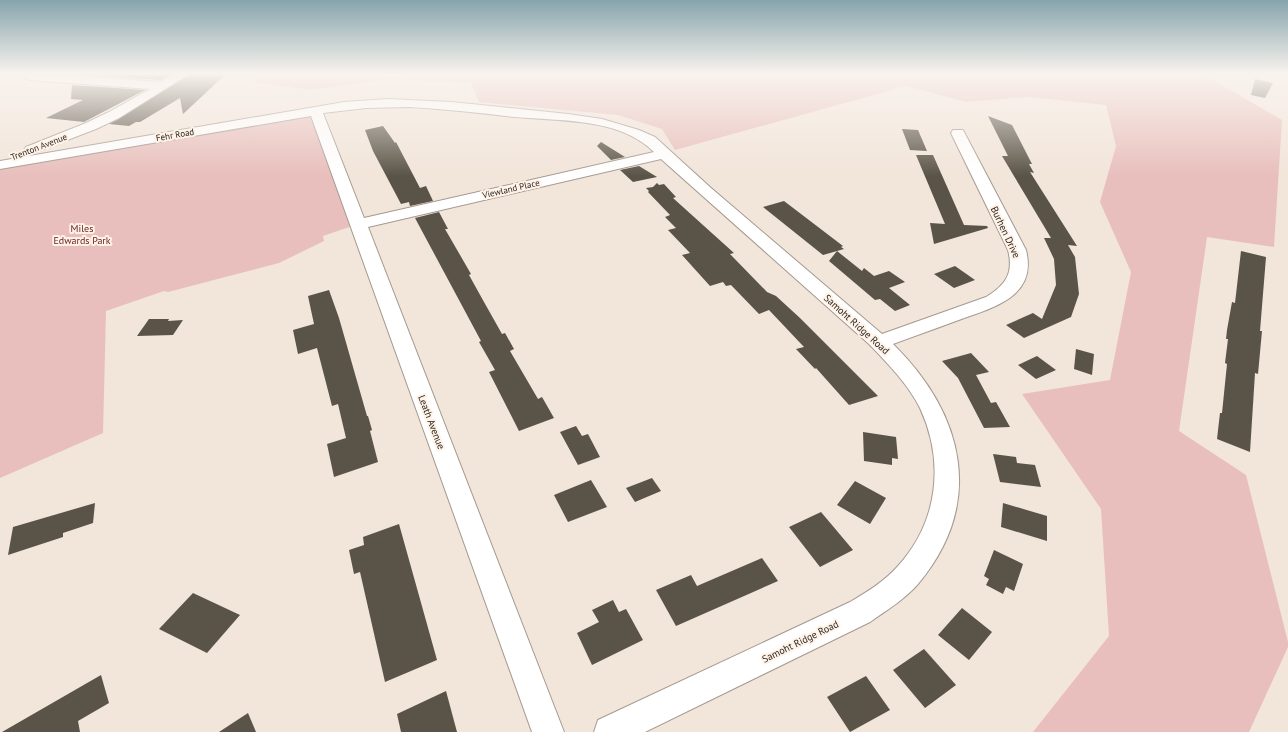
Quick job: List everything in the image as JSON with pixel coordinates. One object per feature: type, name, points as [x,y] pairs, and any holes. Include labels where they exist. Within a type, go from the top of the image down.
[{"type":"street","name":"Trenton Avenue","points":[[0,161],[90,126],[126,108]]},
{"type":"street","name":"Fehr Road","points":[[0,165],[332,108]]},
{"type":"street","name":"Fehr Road","points":[[473,108],[540,115]]},
{"type":"street","name":"Leath Avenue","points":[[316,111],[548,732]]},
{"type":"street","name":"Samoht Ridge Road","points":[[540,115],[598,122],[627,129],[650,140],[664,154],[879,342],[916,384],[928,403],[941,431],[947,453],[948,484],[943,515],[930,546],[908,575],[886,595],[860,612],[610,732]]},
{"type":"street","name":"Burhen Drive","points":[[879,342],[993,301],[1003,296],[1014,286],[1018,278],[1020,271],[1020,258],[1017,250],[958,133]]},
{"type":"street","name":"Viewland Place","points":[[358,224],[664,154]]},
{"type":"green space","points":[[545,108],[826,108],[675,150],[662,129],[618,115]]},
{"type":"green space","points":[[1107,108],[1262,108],[1282,120],[1274,247],[1207,237],[1179,431],[1246,475],[1288,642],[1288,647],[1249,732],[1033,732],[1109,636],[1101,509],[1022,394],[1110,380],[1131,272],[1100,202],[1116,146]]},
{"type":"green space","name":"Miles Edwards Park","points":[[316,111],[358,224],[323,236],[324,241],[279,263],[168,292],[164,291],[106,311],[103,433],[0,478],[0,165]]},
{"type":"building","points":[[66,108],[110,108],[84,122],[46,118]]},
{"type":"building","points":[[135,108],[163,108],[140,122],[136,122],[129,126],[109,124]]},
{"type":"building","points":[[182,108],[189,108],[183,114]]},
{"type":"building","points":[[988,116],[1012,125],[1032,164],[1029,164],[1034,173],[1030,172],[1077,246],[1068,245],[1075,257],[1079,294],[1071,317],[1024,338],[1006,325],[1033,313],[1042,319],[1056,285],[1054,259],[1044,238],[1051,238],[1002,156],[1008,156]]},
{"type":"building","points":[[383,126],[395,143],[396,142],[420,188],[426,186],[433,201],[410,206],[409,202],[401,204],[373,151],[365,130]]},
{"type":"building","points":[[902,129],[918,130],[927,151],[910,150]]},
{"type":"building","points":[[601,142],[625,157],[611,160],[597,146]]},
{"type":"building","points":[[916,155],[933,155],[964,225],[987,226],[988,228],[934,244],[930,223],[945,224]]},
{"type":"building","points":[[639,166],[657,177],[633,182],[620,170]]},
{"type":"building","points":[[657,183],[659,185],[664,184],[676,197],[673,198],[734,253],[730,254],[767,292],[776,296],[800,318],[878,396],[849,405],[816,368],[815,369],[796,349],[804,347],[769,310],[759,314],[731,285],[726,286],[723,282],[710,286],[682,255],[690,253],[668,230],[676,228],[665,217],[670,215],[648,192],[649,191],[646,188],[653,187]]},
{"type":"building","points":[[784,201],[843,246],[841,247],[844,249],[823,255],[763,207]]},
{"type":"building","points":[[439,212],[448,229],[445,229],[471,274],[469,275],[502,334],[505,333],[514,349],[510,351],[538,399],[542,397],[554,418],[519,431],[489,372],[495,370],[479,342],[481,341],[415,218]]},
{"type":"building","points":[[837,251],[862,271],[864,268],[874,276],[889,271],[905,282],[889,288],[910,305],[895,311],[880,299],[875,300],[829,261]]},
{"type":"building","points":[[1241,251],[1266,257],[1260,331],[1262,331],[1258,374],[1255,373],[1250,452],[1217,439],[1220,413],[1222,413],[1227,364],[1225,363],[1228,339],[1226,339],[1227,330],[1232,302],[1235,303]]},
{"type":"building","points":[[955,266],[975,280],[954,288],[934,274]]},
{"type":"building","points":[[329,290],[339,318],[372,430],[370,431],[378,462],[334,477],[327,444],[346,438],[338,404],[332,406],[317,348],[298,354],[293,330],[314,324],[308,296]]},
{"type":"building","points":[[149,319],[169,319],[168,321],[183,320],[173,335],[137,336]]},
{"type":"building","points":[[1076,349],[1094,354],[1092,375],[1074,369]]},
{"type":"building","points":[[971,353],[989,372],[976,375],[991,403],[996,402],[1010,427],[984,428],[958,378],[942,361]]},
{"type":"building","points":[[1037,356],[1056,370],[1036,379],[1018,365]]},
{"type":"building","points":[[576,426],[582,436],[588,434],[600,457],[578,465],[560,432]]},
{"type":"building","points":[[863,432],[896,437],[898,459],[892,458],[892,465],[864,461]]},
{"type":"building","points":[[993,454],[1016,457],[1017,463],[1035,465],[1041,487],[1000,482]]},
{"type":"building","points":[[652,478],[661,491],[635,502],[626,488]]},
{"type":"building","points":[[591,480],[607,507],[568,522],[554,495]]},
{"type":"building","points":[[855,481],[886,498],[870,524],[837,505]]},
{"type":"building","points":[[95,503],[93,523],[63,533],[63,537],[8,555],[13,527]]},
{"type":"building","points":[[1003,503],[1047,516],[1047,541],[1001,527]]},
{"type":"building","points":[[821,512],[853,550],[820,567],[789,527]]},
{"type":"building","points":[[399,524],[437,660],[385,682],[360,572],[354,574],[349,550],[364,545],[363,537]]},
{"type":"building","points":[[994,550],[1023,564],[1014,591],[1006,587],[1003,594],[986,585],[989,579],[984,576]]},
{"type":"building","points":[[762,558],[778,581],[676,626],[656,590],[691,575],[697,586]]},
{"type":"building","points":[[193,593],[240,615],[207,653],[159,629]]},
{"type":"building","points":[[613,600],[619,612],[626,609],[643,640],[592,665],[577,633],[599,622],[592,610]]},
{"type":"building","points":[[962,608],[992,632],[969,660],[938,635]]},
{"type":"building","points":[[924,649],[956,685],[925,708],[893,670]]},
{"type":"building","points":[[101,675],[109,703],[78,721],[80,732],[2,732]]},
{"type":"building","points":[[866,676],[890,710],[850,732],[827,697]]},
{"type":"building","points":[[446,691],[457,732],[401,732],[397,714]]},
{"type":"building","points":[[248,713],[256,732],[219,732]]}]
